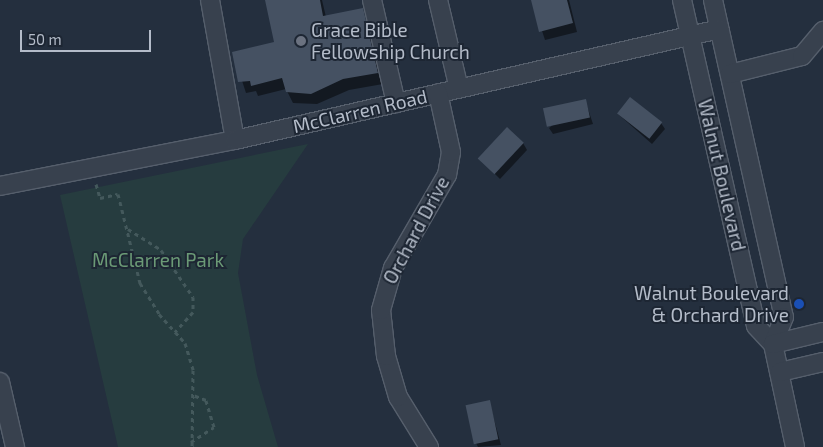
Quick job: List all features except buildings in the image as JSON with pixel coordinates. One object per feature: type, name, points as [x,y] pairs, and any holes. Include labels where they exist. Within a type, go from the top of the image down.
[{"type":"street","points":[[210,0],[235,140]]},
{"type":"street","points":[[372,0],[396,103]]},
{"type":"street","points":[[438,0],[459,88]]},
{"type":"street","name":"Walnut Boulevard","points":[[682,0],[756,326],[773,344],[795,447]]},
{"type":"street","name":"Walnut Boulevard","points":[[713,0],[784,317],[773,344]]},
{"type":"street","name":"McClarren Road","points":[[0,186],[92,166],[235,140],[719,29]]},
{"type":"street","points":[[730,74],[802,56],[823,31]]},
{"type":"street","name":"Orchard Drive","points":[[429,447],[398,397],[386,356],[381,310],[393,268],[447,175],[451,152],[438,94]]},
{"type":"street","points":[[773,344],[823,332]]},
{"type":"street","points":[[780,372],[823,362]]},
{"type":"street","points":[[0,382],[15,447]]},
{"type":"path","points":[[92,166],[100,198],[118,194],[140,283],[185,343],[193,370],[192,447]]},
{"type":"path","points":[[127,228],[161,250],[193,297],[193,312],[175,332]]},
{"type":"path","points":[[191,442],[214,427],[206,400],[193,395]]},
{"type":"green space","name":"McClarren Park","points":[[308,144],[243,239],[238,273],[257,375],[278,447],[118,447],[60,195]]},
{"type":"place","name":"Grace Bible Fellowship Church","points":[[301,41]]},
{"type":"place","name":"Walnut Boulevard & Orchard Drive","points":[[799,304]]}]
